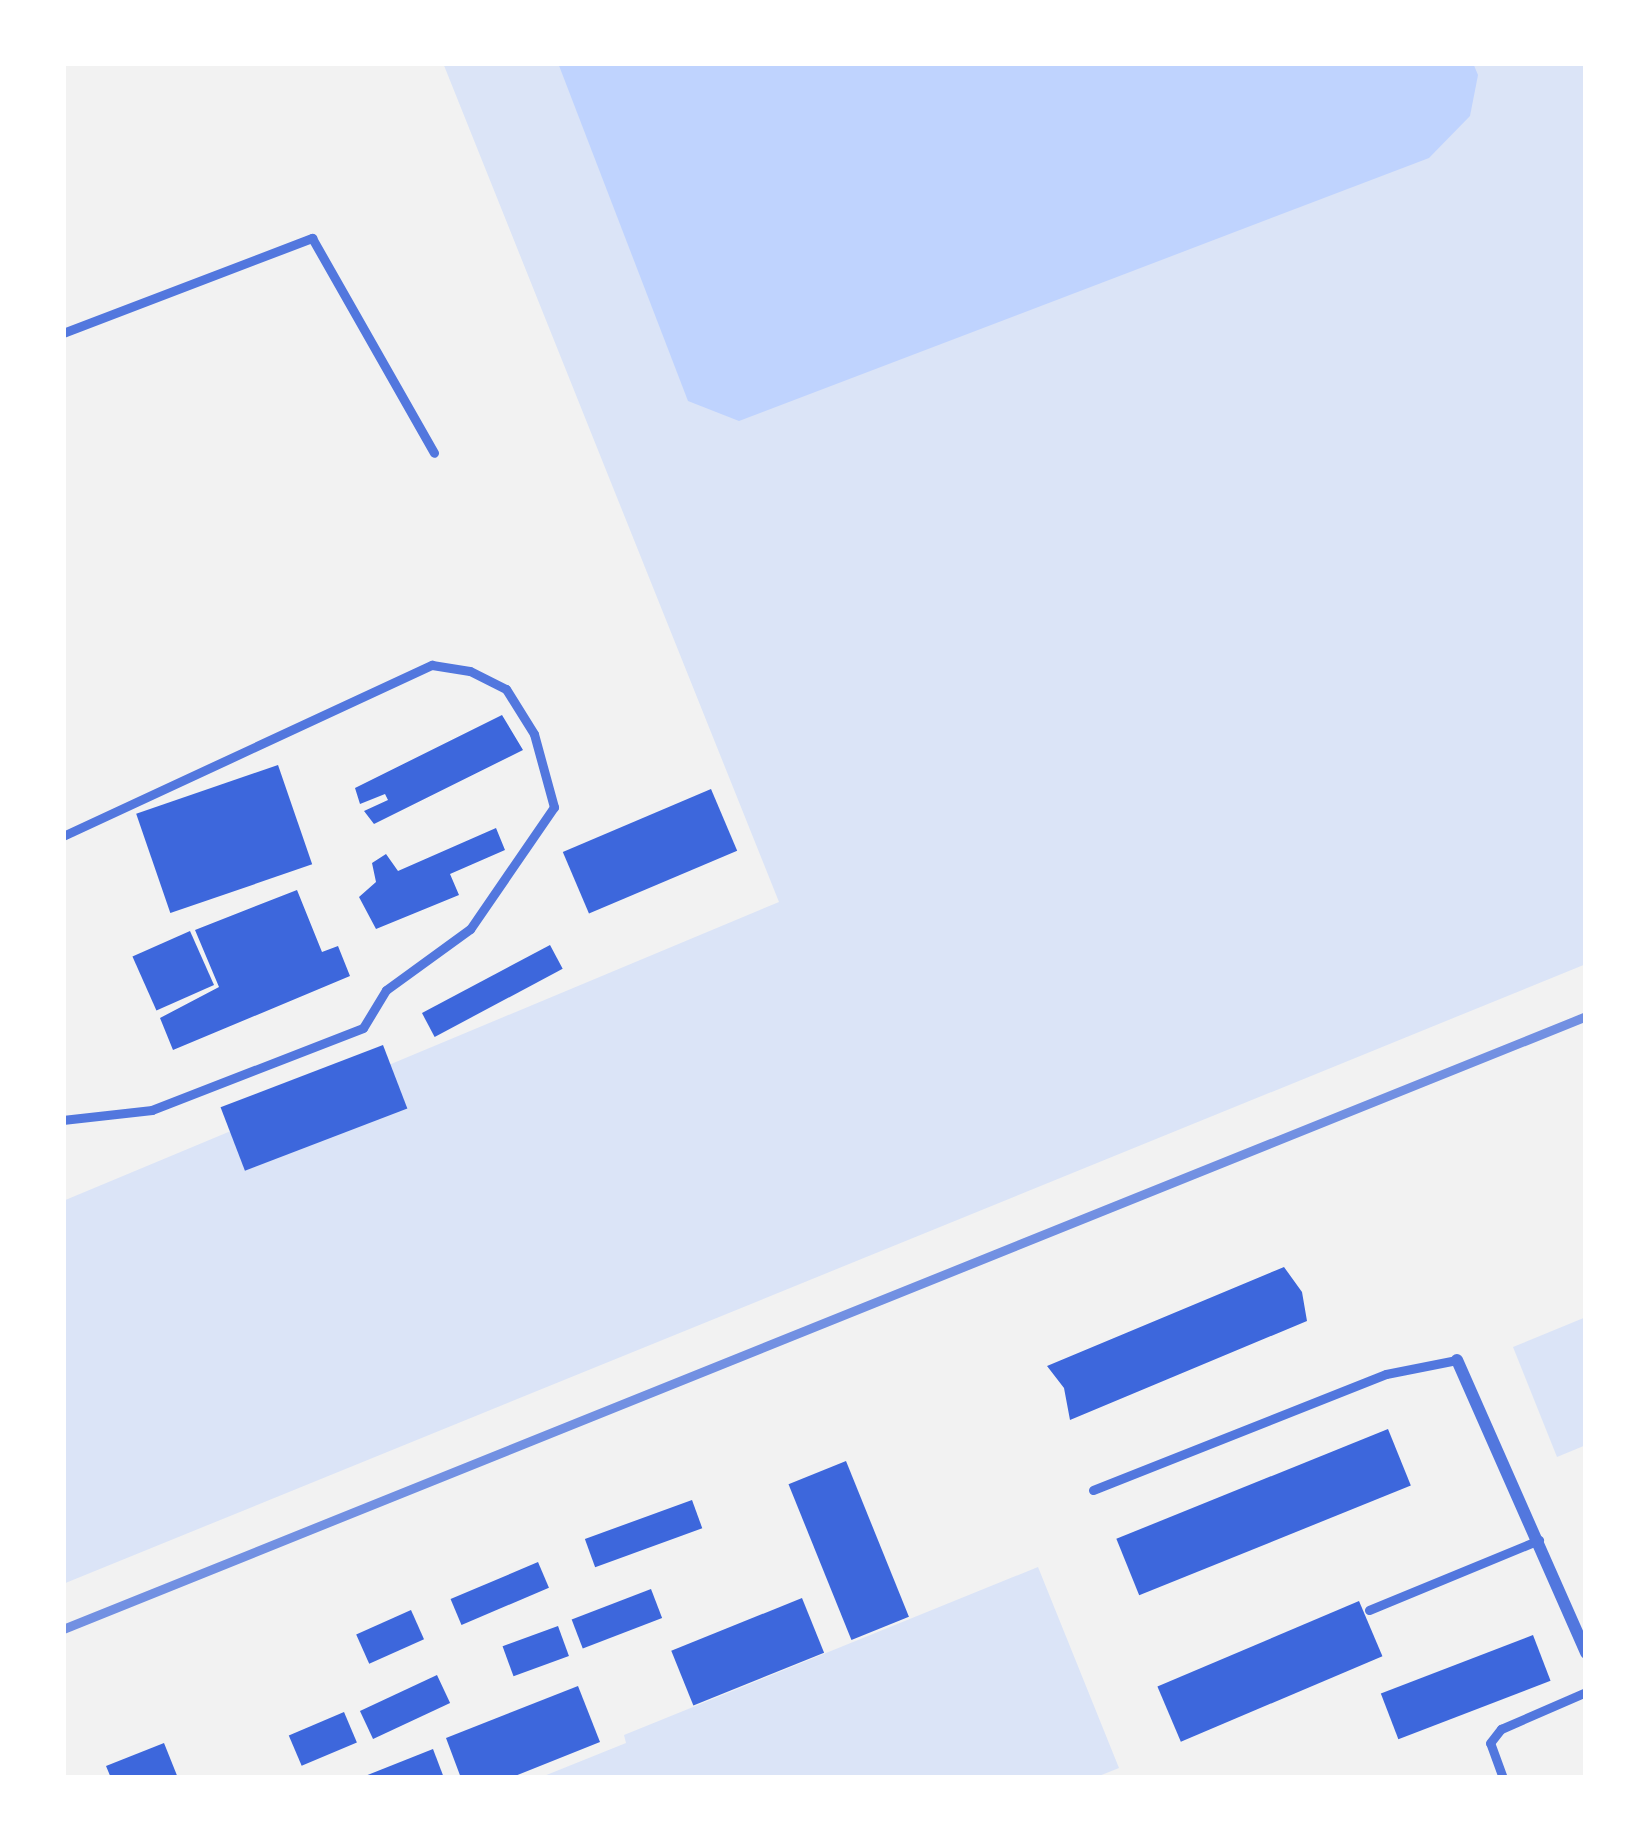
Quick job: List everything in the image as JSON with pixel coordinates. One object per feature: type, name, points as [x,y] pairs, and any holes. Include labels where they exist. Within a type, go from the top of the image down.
[{"type":"street","points":[[1457,1360],[1586,1653]]},
{"type":"lane","points":[[63,333],[312,238],[434,453]]},
{"type":"lane","points":[[63,836],[432,665],[506,689],[534,734],[554,807],[470,929],[386,990],[363,1028],[152,1110],[63,1120]]},
{"type":"lane","points":[[1093,1490],[1386,1374],[1457,1360]]},
{"type":"lane","points":[[1369,1610],[1538,1540]]},
{"type":"lane","points":[[1502,1778],[1490,1743],[1501,1729],[1586,1692]]},
{"type":"shaded area","points":[[443,63],[1586,63],[1586,964],[63,1584],[63,1201],[779,902]]},
{"type":"shaded area","points":[[1586,1317],[1586,1445],[1557,1457],[1513,1347]]},
{"type":"shaded area","points":[[1038,1567],[1119,1768],[1094,1778],[539,1778],[626,1743],[624,1735]]},
{"type":"water","points":[[558,63],[1473,63],[1478,75],[1470,116],[1429,158],[739,421],[688,401]]},
{"type":"building","points":[[502,715],[523,750],[374,824],[364,811],[388,800],[385,794],[360,804],[355,788]]},
{"type":"building","points":[[278,765],[312,864],[170,913],[136,814]]},
{"type":"building","points":[[711,789],[737,851],[589,914],[563,852]]},
{"type":"building","points":[[496,828],[505,850],[450,874],[459,895],[376,929],[359,897],[376,882],[372,863],[386,854],[398,871]]},
{"type":"building","points":[[297,890],[322,952],[338,946],[350,976],[173,1050],[160,1018],[219,987],[195,930]]},
{"type":"building","points":[[190,931],[214,985],[156,1011],[132,957]]},
{"type":"building","points":[[550,945],[563,969],[435,1037],[422,1013]]},
{"type":"building","points":[[383,1045],[407,1108],[245,1171],[221,1107]]},
{"type":"building","points":[[1284,1267],[1302,1292],[1307,1321],[1070,1420],[1064,1388],[1047,1366]]},
{"type":"building","points":[[1388,1429],[1411,1486],[1139,1595],[1116,1539]]},
{"type":"building","points":[[846,1461],[909,1617],[851,1640],[789,1484]]},
{"type":"building","points":[[692,1500],[702,1528],[595,1567],[585,1539]]},
{"type":"building","points":[[538,1562],[549,1588],[461,1625],[451,1599]]},
{"type":"building","points":[[651,1589],[662,1618],[583,1648],[572,1619]]},
{"type":"building","points":[[802,1598],[824,1653],[693,1706],[671,1651]]},
{"type":"building","points":[[1359,1601],[1382,1656],[1181,1742],[1157,1687]]},
{"type":"building","points":[[411,1610],[424,1639],[369,1664],[356,1634]]},
{"type":"building","points":[[558,1626],[569,1656],[514,1676],[503,1646]]},
{"type":"building","points":[[1533,1635],[1551,1681],[1398,1739],[1381,1693]]},
{"type":"building","points":[[437,1675],[450,1703],[373,1739],[360,1711]]},
{"type":"building","points":[[578,1686],[600,1742],[510,1778],[461,1778],[446,1738]]},
{"type":"building","points":[[344,1712],[357,1742],[302,1766],[289,1735]]},
{"type":"building","points":[[164,1743],[178,1778],[111,1778],[106,1766]]},
{"type":"building","points":[[433,1749],[444,1778],[360,1778]]},
{"type":"railway","points":[[63,1629],[1586,1016]]}]
